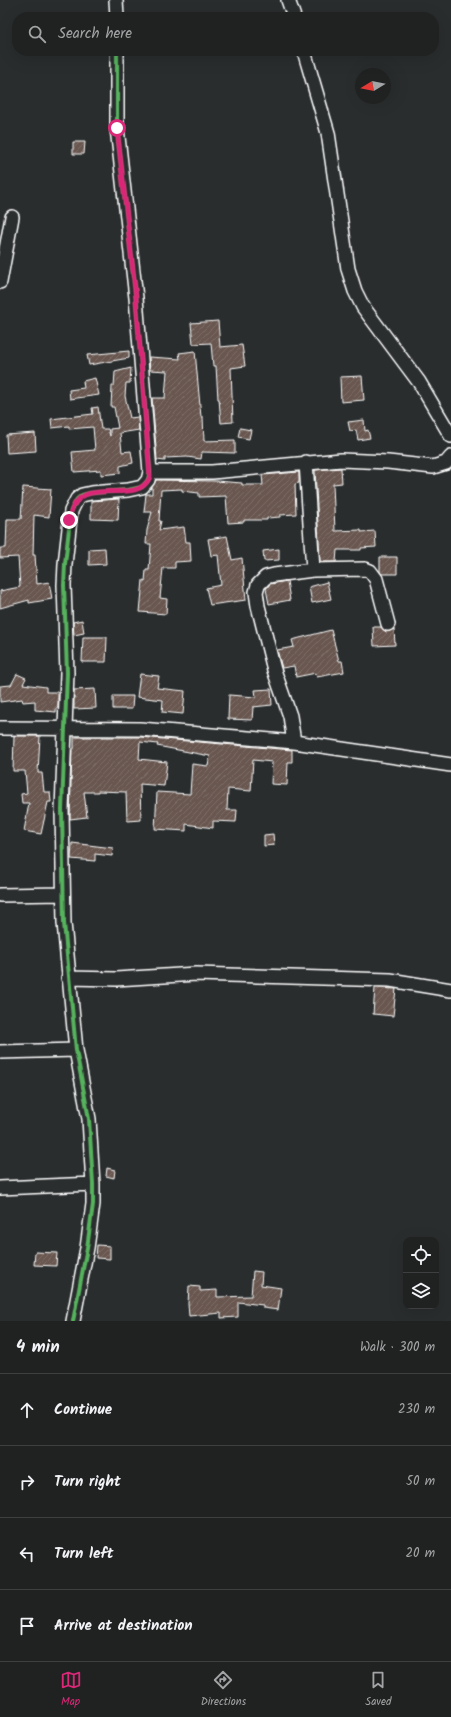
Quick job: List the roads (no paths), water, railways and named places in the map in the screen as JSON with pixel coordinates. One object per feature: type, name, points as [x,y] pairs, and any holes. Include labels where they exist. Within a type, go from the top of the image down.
[{"type":"street","points":[[116,0],[117,12]]},
{"type":"street","points":[[288,0],[292,12]]},
{"type":"street","points":[[73,1321],[87,1248],[93,1204],[93,1184],[89,1119],[76,1050],[68,978],[63,894],[62,810],[67,673],[64,585],[71,511],[78,499],[82,495],[91,493],[128,490],[142,486],[148,480],[150,472],[136,298],[117,128],[117,56]]},
{"type":"street","points":[[305,56],[328,133],[348,269],[355,291],[363,307],[419,382],[451,436]]},
{"type":"street","points":[[0,282],[12,217]]},
{"type":"street","points":[[150,472],[212,472],[340,460],[388,462],[433,467],[449,461]]},
{"type":"street","points":[[306,462],[313,570]]},
{"type":"street","points":[[294,742],[290,716],[274,670],[258,606],[256,592],[261,580],[266,577],[313,570],[365,569],[370,571],[376,579],[388,624]]},
{"type":"street","points":[[0,728],[140,729],[294,742],[451,766]]},
{"type":"street","points":[[0,895],[63,894]]},
{"type":"street","points":[[68,978],[116,979],[196,974],[390,980],[451,990]]},
{"type":"street","points":[[0,1052],[76,1050]]},
{"type":"street","points":[[0,1188],[93,1184]]}]
